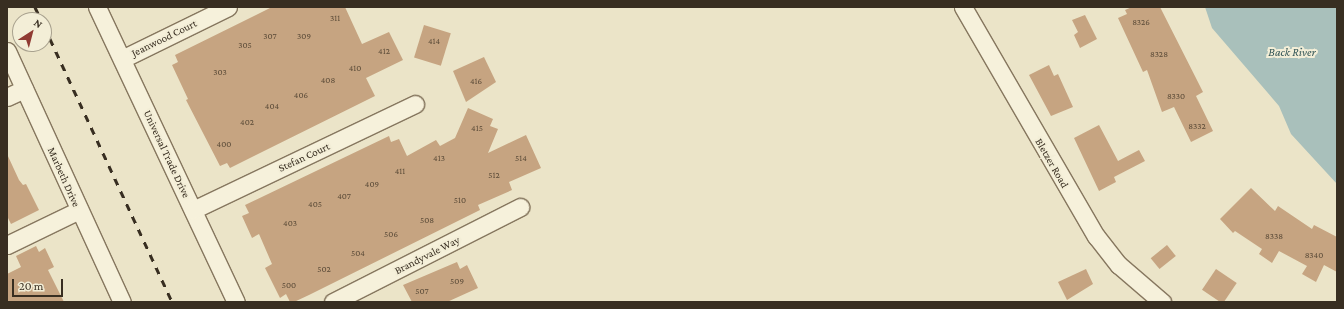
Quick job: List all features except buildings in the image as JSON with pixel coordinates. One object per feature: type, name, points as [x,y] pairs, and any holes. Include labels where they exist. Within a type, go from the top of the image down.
[{"type":"street","name":"Universal Trade Drive","points":[[97,7],[236,302]]},
{"type":"street","name":"Jeanwood Court","points":[[122,59],[228,7]]},
{"type":"street","name":"Bletzer Road","points":[[963,7],[1096,236],[1119,265],[1162,302]]},
{"type":"street","name":"Marbeth Drive","points":[[7,51],[122,302]]},
{"type":"street","points":[[7,97],[24,88]]},
{"type":"street","name":"Stefan Court","points":[[193,210],[415,104]]},
{"type":"street","name":"Brandyvale Way","points":[[333,302],[520,206]]},
{"type":"street","points":[[7,245],[79,210]]},
{"type":"water","name":"Back River","points":[[1205,7],[1337,7],[1337,184],[1291,134],[1279,106],[1212,28]]},
{"type":"railway","points":[[35,7],[37,12]]},
{"type":"railway","points":[[52,43],[172,302]]}]
